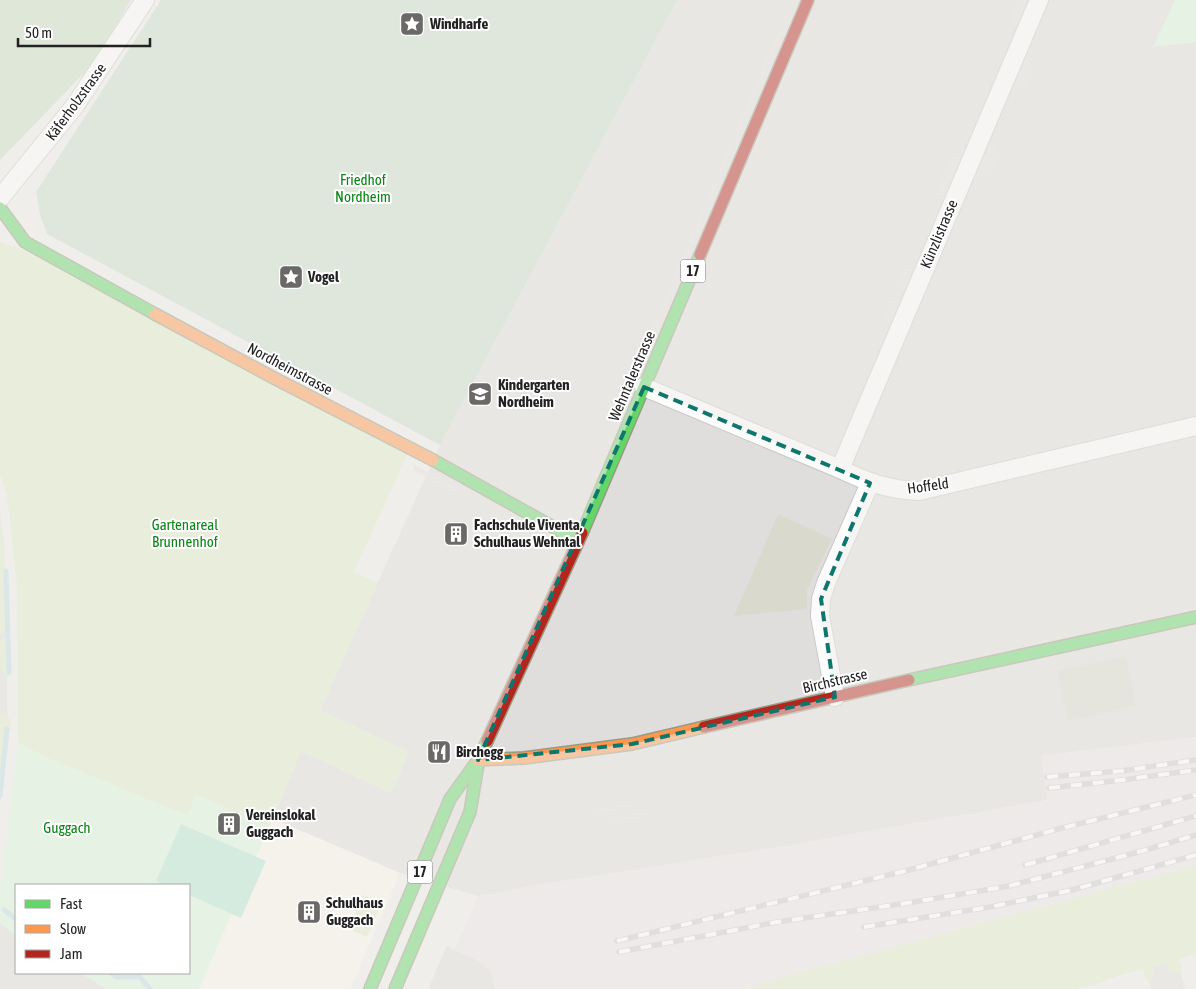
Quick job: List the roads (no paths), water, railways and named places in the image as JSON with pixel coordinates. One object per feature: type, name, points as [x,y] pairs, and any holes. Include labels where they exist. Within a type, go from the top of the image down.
[{"type":"main road","name":"Wehntalerstrasse","points":[[370,989],[450,799],[478,760],[578,541],[808,0]]},
{"type":"main road","name":"Nordheimstrasse","points":[[0,208],[25,242],[45,254],[272,377],[414,450],[578,541]]},
{"type":"main road","name":"Birchstrasse","points":[[478,760],[524,758],[632,744],[836,696],[1196,617]]},
{"type":"main road","name":"Wehntalerstrasse","points":[[395,989],[470,812],[478,760]]},
{"type":"street","name":"Käferholzstrasse","points":[[0,198],[74,107],[144,0]]},
{"type":"street","name":"Künzlistrasse","points":[[840,469],[1039,0]]},
{"type":"street","name":"Hoffeld","points":[[644,388],[870,483],[899,490],[919,491],[1196,426]]},
{"type":"street","points":[[836,696],[820,616],[821,600],[826,582],[870,483]]},
{"type":"waterway","points":[[6,571],[9,673]]},
{"type":"waterway","points":[[0,796],[7,729]]},
{"type":"waterway","points":[[4,910],[15,918]]},
{"type":"waterway","points":[[113,974],[117,977],[140,977],[150,989]]},
{"type":"railway","points":[[1047,777],[1121,771],[1196,760]]},
{"type":"railway","points":[[1049,788],[1196,770]]},
{"type":"railway","points":[[617,941],[905,871],[1062,828],[1196,795]]},
{"type":"railway","points":[[1025,865],[1196,816]]},
{"type":"railway","points":[[619,952],[777,922],[1009,886],[1196,835]]},
{"type":"railway","points":[[864,927],[990,907],[1072,890],[1196,855]]},
{"type":"place","name":"Windharfe","points":[[412,24]]},
{"type":"place","name":"Vogel","points":[[291,277]]},
{"type":"place","name":"Kindergarten Nordheim","points":[[480,394]]},
{"type":"place","name":"Fachschule Viventa, Schulhaus Wehntal","points":[[456,534]]},
{"type":"place","name":"Birchegg","points":[[439,752]]},
{"type":"place","name":"Vereinslokal Guggach","points":[[229,824]]},
{"type":"place","name":"Schulhaus Guggach","points":[[309,912]]},
{"type":"park label","name":"Friedhof Nordheim","points":[[363,188]]},
{"type":"park label","name":"Gartenareal Brunnenhof","points":[[185,534]]},
{"type":"park label","name":"Guggach","points":[[67,828]]}]
